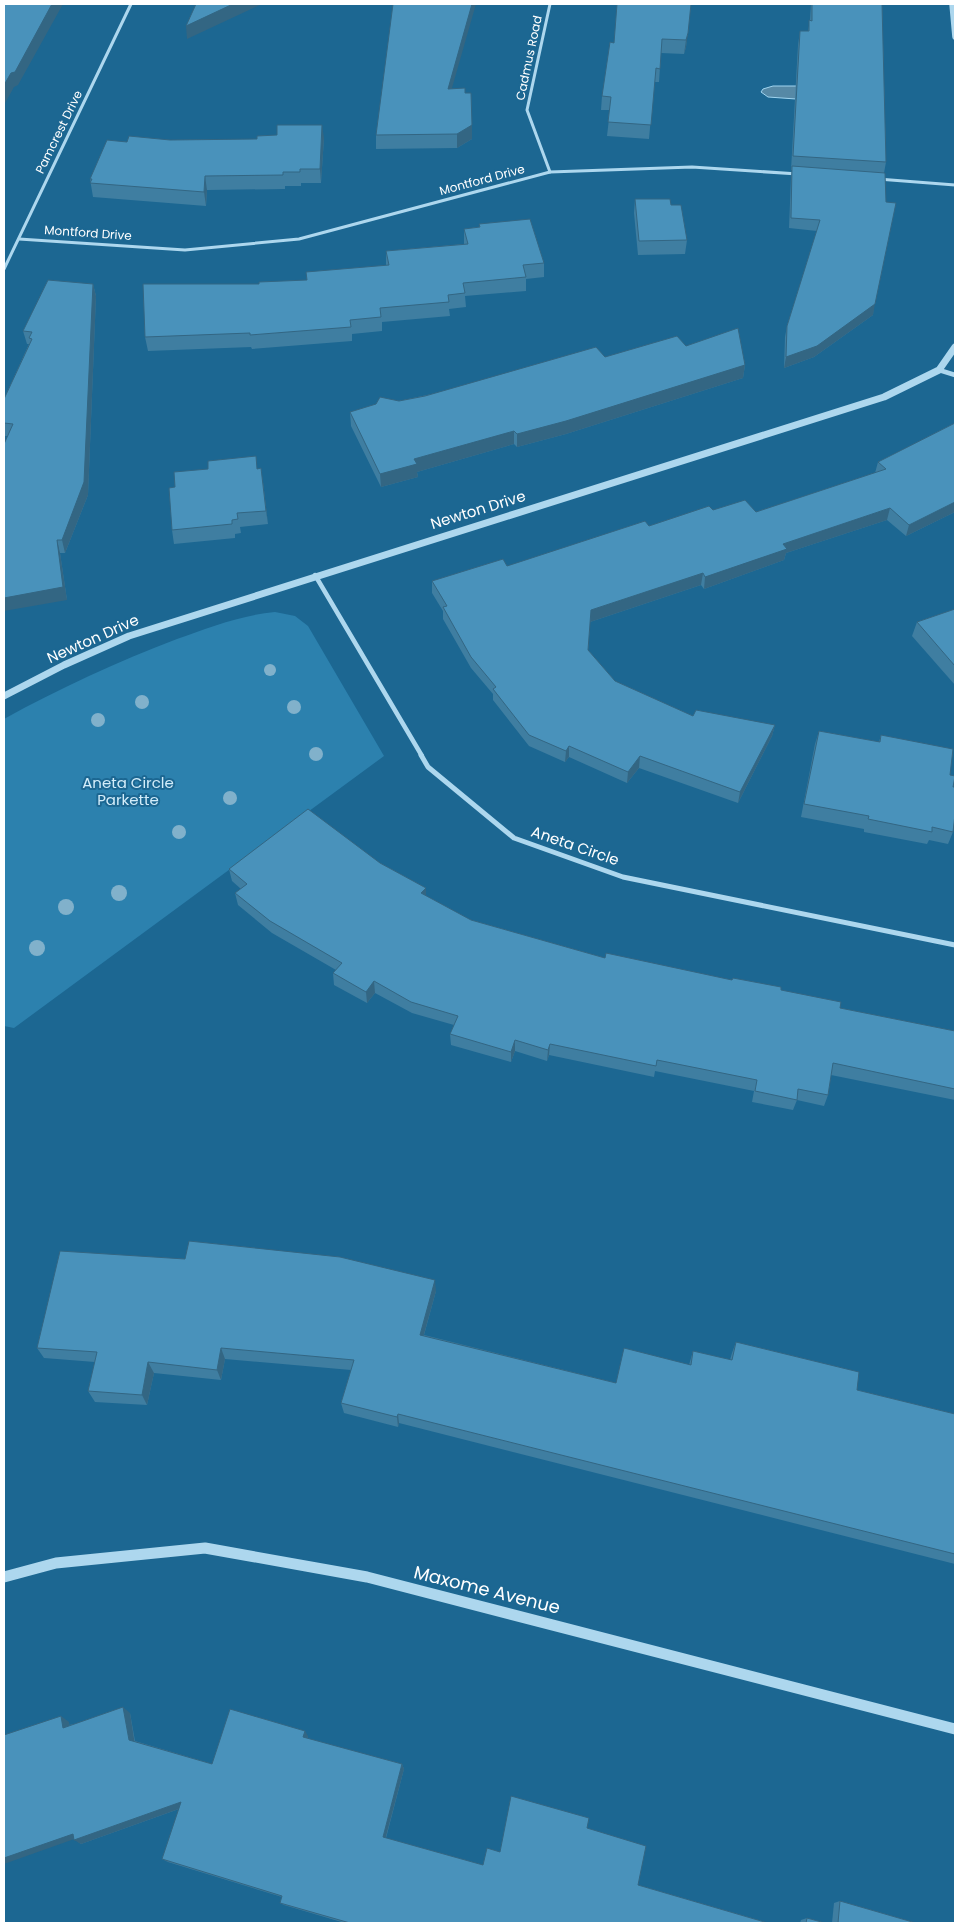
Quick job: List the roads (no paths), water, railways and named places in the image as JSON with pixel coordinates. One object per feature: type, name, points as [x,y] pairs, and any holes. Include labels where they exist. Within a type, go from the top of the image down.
[{"type":"street","name":"Pamcrest Drive","points":[[4,269],[131,4]]},
{"type":"street","name":"Cadmus Road","points":[[550,4],[527,110],[550,172]]},
{"type":"street","points":[[952,4],[955,37]]},
{"type":"street","name":"Montford Drive","points":[[19,239],[185,250],[299,239],[550,172],[692,167],[799,174]]},
{"type":"street","points":[[868,179],[955,185]]},
{"type":"street","name":"Newton Drive","points":[[4,696],[64,665],[129,636],[315,575],[884,397],[939,370],[955,348]]},
{"type":"street","points":[[939,370],[955,375]]},
{"type":"street","name":"Aneta Circle","points":[[315,575],[428,767],[514,838],[624,877],[955,945]]},
{"type":"street","name":"Maxome Avenue","points":[[4,1577],[56,1563],[205,1548],[367,1577],[955,1729]]},
{"type":"park label","name":"Aneta Circle Parkette","points":[[128,792]]}]
